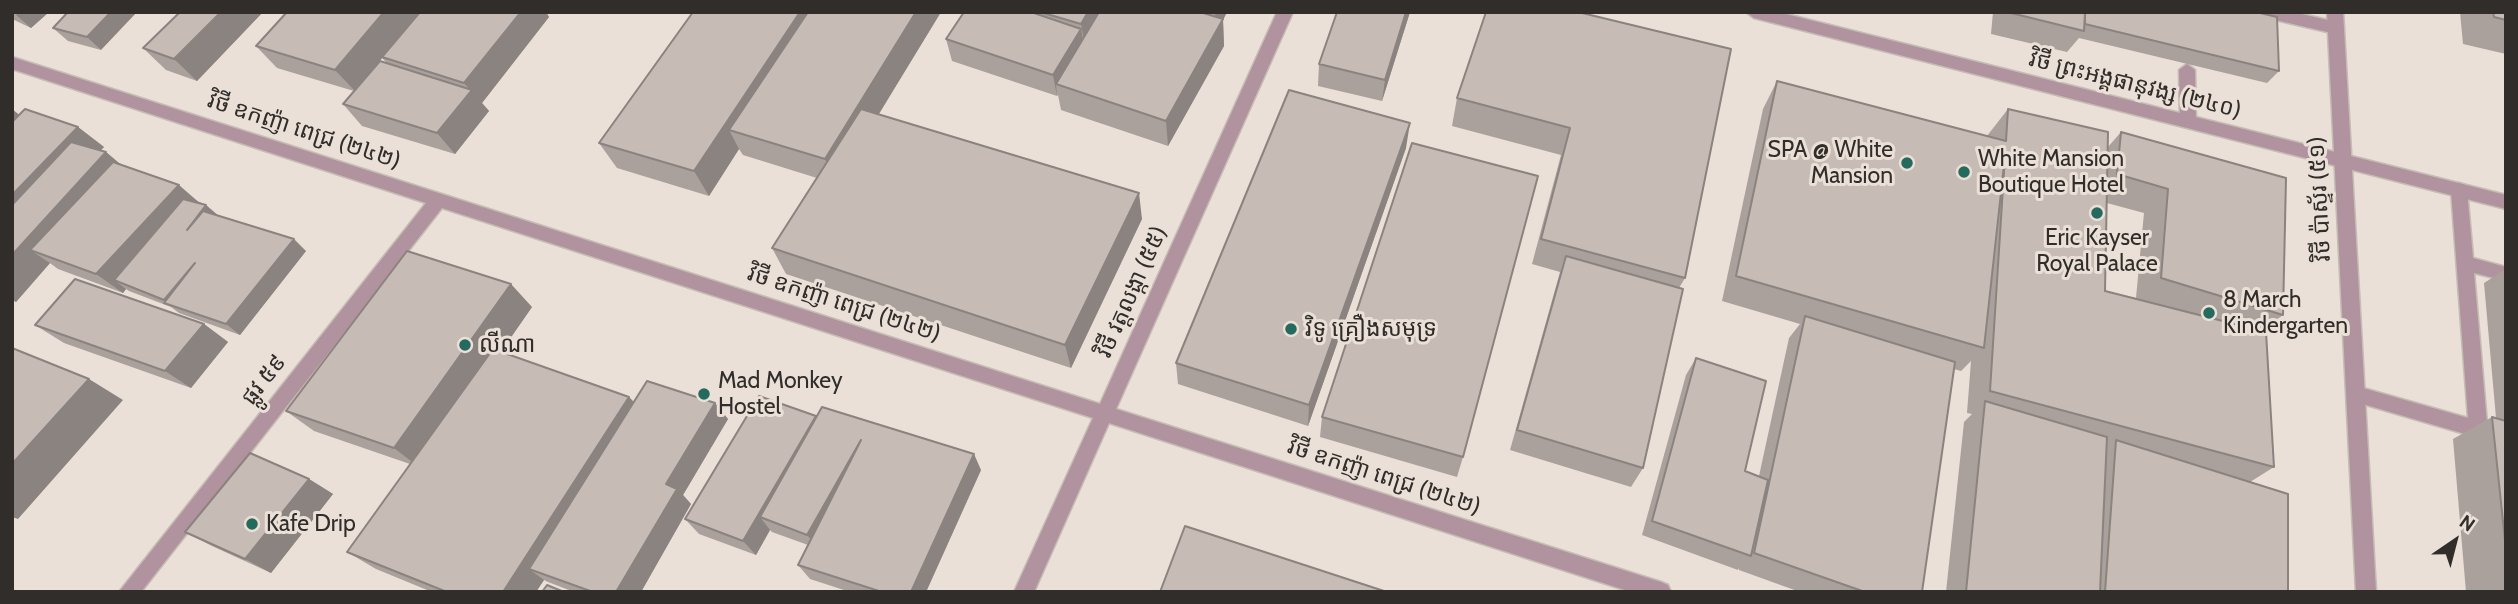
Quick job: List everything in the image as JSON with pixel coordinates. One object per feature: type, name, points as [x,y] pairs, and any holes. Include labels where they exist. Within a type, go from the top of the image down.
[{"type":"street","name":"វិថី វត្តលង្កា (៥៥)","points":[[1024,592],[1285,12]]},
{"type":"street","name":"វិថី ព្រះអង្គផានុវង្ស (២៤០)","points":[[1754,12],[2506,202]]},
{"type":"street","points":[[2267,12],[2335,20]]},
{"type":"street","name":"វិថី ប៉ាស្ទ័រ (៥១)","points":[[2335,20],[2367,592]]},
{"type":"street","name":"វិថី ឧកញ៉ា ពេជ្រ (២៤២)","points":[[12,63],[1661,592]]},
{"type":"street","points":[[2187,70],[2189,122]]},
{"type":"street","points":[[2459,190],[2478,430]]},
{"type":"street","name":"ផ្លូវ ៥៩","points":[[129,592],[438,200]]},
{"type":"street","points":[[2465,263],[2506,274]]},
{"type":"street","points":[[2356,394],[2506,438]]},
{"type":"building","points":[[68,12],[111,12],[87,37],[53,28]]},
{"type":"building","points":[[180,12],[221,12],[174,59],[143,48]]},
{"type":"building","points":[[287,12],[384,12],[335,70],[256,46]]},
{"type":"building","points":[[420,12],[521,12],[464,83],[382,57]]},
{"type":"building","points":[[693,12],[800,12],[694,171],[599,143]]},
{"type":"building","points":[[808,12],[916,12],[825,159],[729,130]]},
{"type":"building","points":[[964,12],[1031,12],[1081,29],[1053,75],[946,39]]},
{"type":"building","points":[[1040,12],[1088,12],[1081,24]]},
{"type":"building","points":[[1099,12],[1200,12],[1223,19],[1166,121],[1056,84]]},
{"type":"building","points":[[1337,12],[1406,12],[1385,80],[1319,64]]},
{"type":"building","points":[[1486,12],[1578,12],[1731,49],[1685,278],[1541,239],[1570,128],[1457,98]]},
{"type":"building","points":[[2007,12],[2085,12],[2084,31]]},
{"type":"building","points":[[2085,12],[2256,12],[2277,17],[2279,71],[2085,24]]},
{"type":"building","points":[[2493,12],[2506,12],[2506,20],[2494,17]]},
{"type":"building","points":[[380,61],[472,90],[437,133],[343,104]]},
{"type":"building","points":[[1777,81],[2006,141],[2008,109],[2108,132],[2105,291],[2266,332],[2274,467],[1990,391],[2005,156],[1984,348],[1736,276]]},
{"type":"building","points":[[1289,90],[1410,123],[1309,405],[1176,363]]},
{"type":"building","points":[[25,109],[78,127],[12,195],[12,122]]},
{"type":"building","points":[[861,109],[1139,193],[1065,345],[772,248]]},
{"type":"building","points":[[2121,132],[2286,178],[2283,315],[2161,278],[2168,189],[2117,174]]},
{"type":"building","points":[[71,142],[106,152],[12,255],[12,205]]},
{"type":"building","points":[[1412,143],[1538,176],[1463,457],[1322,417]]},
{"type":"building","points":[[113,162],[179,185],[96,274],[30,250]]},
{"type":"building","points":[[183,199],[206,205],[187,230],[203,211],[294,239],[226,324],[164,303],[195,263],[164,300],[114,280]]},
{"type":"building","points":[[407,251],[511,284],[394,448],[286,411]]},
{"type":"building","points":[[1566,256],[1683,289],[1643,468],[1517,430]]},
{"type":"building","points":[[75,279],[204,324],[165,371],[35,325]]},
{"type":"building","points":[[1805,316],[1955,362],[1922,592],[1865,592],[1754,553]]},
{"type":"building","points":[[12,348],[89,379],[12,464]]},
{"type":"building","points":[[493,349],[629,397],[503,592],[447,592],[347,552]]},
{"type":"building","points":[[1696,358],[1766,381],[1745,471],[1768,480],[1751,556],[1652,521]]},
{"type":"building","points":[[647,381],[715,403],[666,484],[677,489],[616,592],[593,592],[529,569]]},
{"type":"building","points":[[759,396],[816,416],[743,541],[685,519]]},
{"type":"building","points":[[1985,401],[2107,437],[2100,592],[1966,592]]},
{"type":"building","points":[[822,407],[974,454],[911,592],[882,592],[798,565],[861,440],[807,535],[760,517]]},
{"type":"building","points":[[2492,417],[2506,421],[2506,550]]},
{"type":"building","points":[[2116,440],[2288,494],[2288,592],[2105,592]]},
{"type":"building","points":[[250,453],[309,479],[245,559],[185,532]]},
{"type":"building","points":[[1185,526],[1387,592],[1160,592]]},
{"type":"building","points":[[547,585],[564,592],[542,592]]},
{"type":"place","name":"SPA @ White Mansion","points":[[1907,163]]},
{"type":"place","name":"White Mansion Boutique Hotel","points":[[1964,172]]},
{"type":"place","name":"Eric Kayser Royal Palace","points":[[2097,213]]},
{"type":"place","name":"8 March Kindergarten","points":[[2209,313]]},
{"type":"place","name":"វិទូ គ្រឿងសមុទ្រ","points":[[1291,329]]},
{"type":"place","name":"លីណា","points":[[465,345]]},
{"type":"place","name":"Mad Monkey Hostel","points":[[704,394]]},
{"type":"place","name":"Kafe Drip","points":[[252,524]]}]
